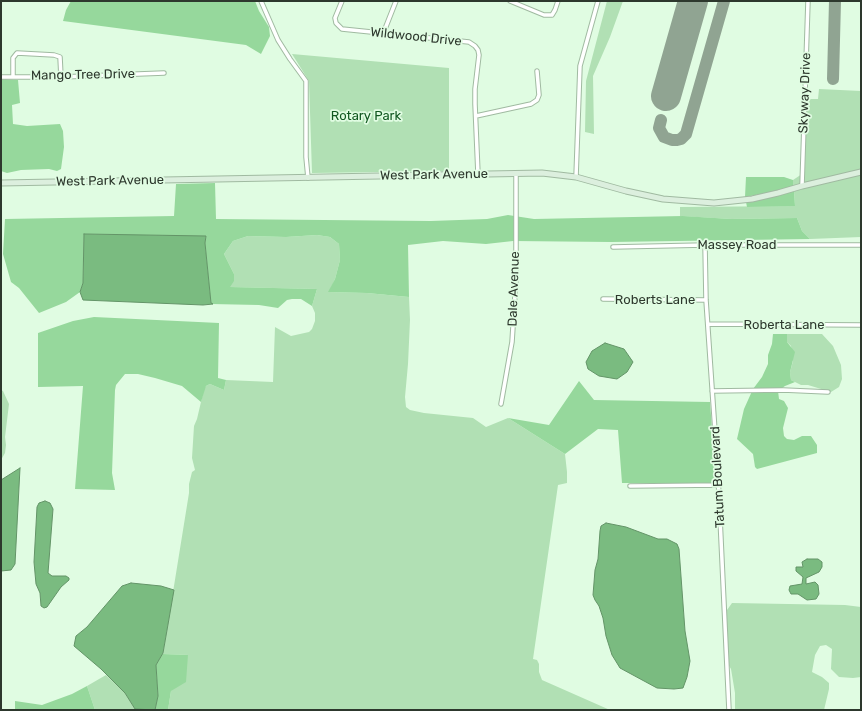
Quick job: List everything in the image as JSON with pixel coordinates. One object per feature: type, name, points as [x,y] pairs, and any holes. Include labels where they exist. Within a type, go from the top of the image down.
[{"type":"street","points":[[261,1],[278,40],[306,81],[306,157],[308,178]]},
{"type":"street","name":"Wildwood Drive","points":[[342,1],[335,18],[336,23],[342,29],[469,42],[475,46],[479,55],[475,89],[478,174]]},
{"type":"street","points":[[383,34],[396,1]]},
{"type":"street","points":[[510,1],[544,15],[552,15],[556,10],[558,1]]},
{"type":"street","points":[[576,178],[580,66],[598,1]]},
{"type":"street","name":"Skyway Drive","points":[[802,186],[808,1]]},
{"type":"street","points":[[13,76],[13,58],[17,53],[54,55],[60,57],[61,77]]},
{"type":"street","points":[[476,116],[531,104],[537,100],[539,96],[537,71]]},
{"type":"street","name":"Mango Tree Drive","points":[[1,77],[61,77],[164,73]]},
{"type":"street","name":"West Park Avenue","points":[[1,183],[542,173],[576,178],[663,199],[714,203],[752,199],[778,194],[802,186],[861,172]]},
{"type":"street","name":"Dale Avenue","points":[[501,404],[513,335],[516,280],[516,174]]},
{"type":"street","name":"Massey Road","points":[[613,247],[705,245],[861,245]]},
{"type":"street","name":"Tatum Boulevard","points":[[705,245],[706,300],[719,486],[729,710]]},
{"type":"street","name":"Roberts Lane","points":[[603,299],[706,300]]},
{"type":"street","name":"Roberta Lane","points":[[708,324],[861,325]]},
{"type":"street","points":[[712,391],[783,390],[828,392]]},
{"type":"street","points":[[630,486],[719,486]]},
{"type":"green space","points":[[607,1],[623,1],[610,37],[593,76],[594,134],[585,132],[586,81]]},
{"type":"green space","name":"Rotary Park","points":[[292,54],[449,68],[449,171],[312,173],[309,81]]},
{"type":"green space","points":[[819,89],[861,91],[861,169],[793,186],[793,180],[805,172],[806,99],[818,99]]},
{"type":"green space","points":[[861,174],[861,237],[810,239],[802,231],[797,218],[731,219],[680,216],[680,207],[795,206],[794,191]]},
{"type":"green space","points":[[317,235],[330,237],[339,244],[340,260],[335,279],[329,292],[367,293],[409,297],[410,320],[405,397],[406,407],[410,410],[424,413],[473,418],[486,427],[508,418],[565,454],[567,483],[558,485],[533,659],[537,660],[539,664],[539,672],[542,680],[610,710],[168,710],[171,691],[188,655],[163,654],[189,493],[189,484],[192,472],[195,470],[192,458],[194,426],[204,389],[210,384],[224,390],[226,380],[273,382],[275,327],[291,336],[309,332],[315,321],[315,313],[312,306],[317,289],[229,287],[234,274],[224,254],[233,241],[248,236],[286,237]]},
{"type":"green space","points":[[787,334],[822,334],[833,346],[841,365],[842,379],[839,387],[831,392],[808,385],[801,385],[791,380],[790,372],[793,361],[791,346],[787,342]]},
{"type":"green space","points":[[1,390],[3,391],[9,404],[5,437],[5,453],[1,460]]},
{"type":"green space","points":[[732,603],[845,605],[861,607],[861,677],[839,677],[831,669],[832,649],[826,645],[820,646],[815,655],[812,672],[822,677],[829,683],[824,710],[735,710],[735,693],[731,669],[725,659],[727,610]]},
{"type":"green space","points":[[106,675],[125,693],[137,710],[95,710],[87,686]]},
{"type":"shaded area","points":[[71,1],[255,1],[259,11],[269,27],[270,36],[261,54],[246,45],[63,21],[66,10]]},
{"type":"shaded area","points":[[1,79],[18,80],[20,103],[12,105],[13,124],[27,126],[60,124],[63,131],[64,147],[61,169],[57,171],[49,169],[21,170],[7,173],[1,171]]},
{"type":"shaded area","points":[[746,177],[784,177],[793,180],[793,186],[777,191],[745,197]]},
{"type":"shaded area","points":[[215,183],[216,219],[431,221],[487,219],[508,215],[534,219],[683,216],[731,219],[797,218],[802,231],[810,239],[611,242],[513,241],[486,244],[443,241],[408,245],[409,297],[367,293],[328,292],[335,279],[340,260],[339,244],[330,237],[317,235],[286,237],[248,236],[233,241],[224,254],[234,274],[234,281],[230,287],[317,289],[312,306],[301,299],[292,299],[287,300],[278,308],[259,305],[211,304],[205,243],[206,237],[84,234],[83,283],[80,292],[66,302],[39,313],[19,288],[11,282],[3,254],[5,219],[174,216],[176,184]]},
{"type":"shaded area","points":[[794,191],[795,206],[747,207],[746,202],[778,196]]},
{"type":"shaded area","points":[[84,234],[206,236],[205,243],[211,303],[213,304],[203,305],[83,300],[80,292],[83,283]]},
{"type":"shaded area","points":[[94,317],[219,323],[218,378],[226,380],[224,390],[210,384],[206,386],[201,402],[182,386],[138,374],[125,374],[116,385],[115,390],[112,473],[115,490],[75,489],[83,386],[38,387],[38,333],[73,321]]},
{"type":"shaded area","points":[[773,334],[787,334],[787,342],[795,352],[790,372],[791,380],[795,382],[778,391],[779,399],[784,401],[788,408],[783,428],[784,436],[787,439],[794,440],[802,436],[811,436],[817,445],[817,453],[757,469],[755,467],[753,454],[737,439],[744,409],[753,389],[762,377],[768,364],[768,355],[772,344]]},
{"type":"shaded area","points":[[605,343],[624,349],[633,362],[627,372],[617,379],[599,376],[588,369],[586,362],[592,351]]},
{"type":"shaded area","points":[[579,381],[594,400],[710,402],[716,483],[622,483],[618,430],[598,429],[565,454],[508,418],[549,425]]},
{"type":"shaded area","points":[[20,468],[15,564],[11,570],[1,571],[1,480]]},
{"type":"shaded area","points":[[45,501],[50,503],[53,509],[48,573],[52,576],[66,576],[69,580],[61,587],[47,607],[44,608],[41,606],[40,593],[36,584],[34,562],[37,507],[39,503]]},
{"type":"shaded area","points":[[606,523],[626,527],[658,539],[667,539],[677,544],[679,549],[685,631],[690,661],[683,688],[657,688],[620,668],[612,655],[606,636],[603,618],[593,595],[600,531],[601,526]]},
{"type":"shaded area","points":[[807,559],[818,559],[822,562],[822,567],[819,572],[806,578],[806,584],[815,582],[818,585],[819,594],[816,599],[807,600],[798,594],[791,594],[789,590],[790,586],[802,584],[803,577],[796,571],[796,567],[803,567],[802,562]]},
{"type":"shaded area","points":[[131,583],[161,586],[174,590],[163,653],[156,665],[158,696],[155,710],[135,709],[125,693],[101,669],[74,646],[76,636],[87,627],[122,586]]},
{"type":"shaded area","points":[[163,653],[188,655],[186,682],[171,691],[168,710],[155,710],[158,696],[156,665]]},
{"type":"shaded area","points":[[87,686],[95,710],[15,710],[15,701],[42,705],[72,694]]},
{"type":"taxiway","points":[[661,120],[659,128],[664,137],[677,140],[681,139],[686,134],[724,1]]},
{"type":"taxiway","points":[[833,79],[835,1]]},
{"type":"runway","points":[[666,96],[693,1]]}]
